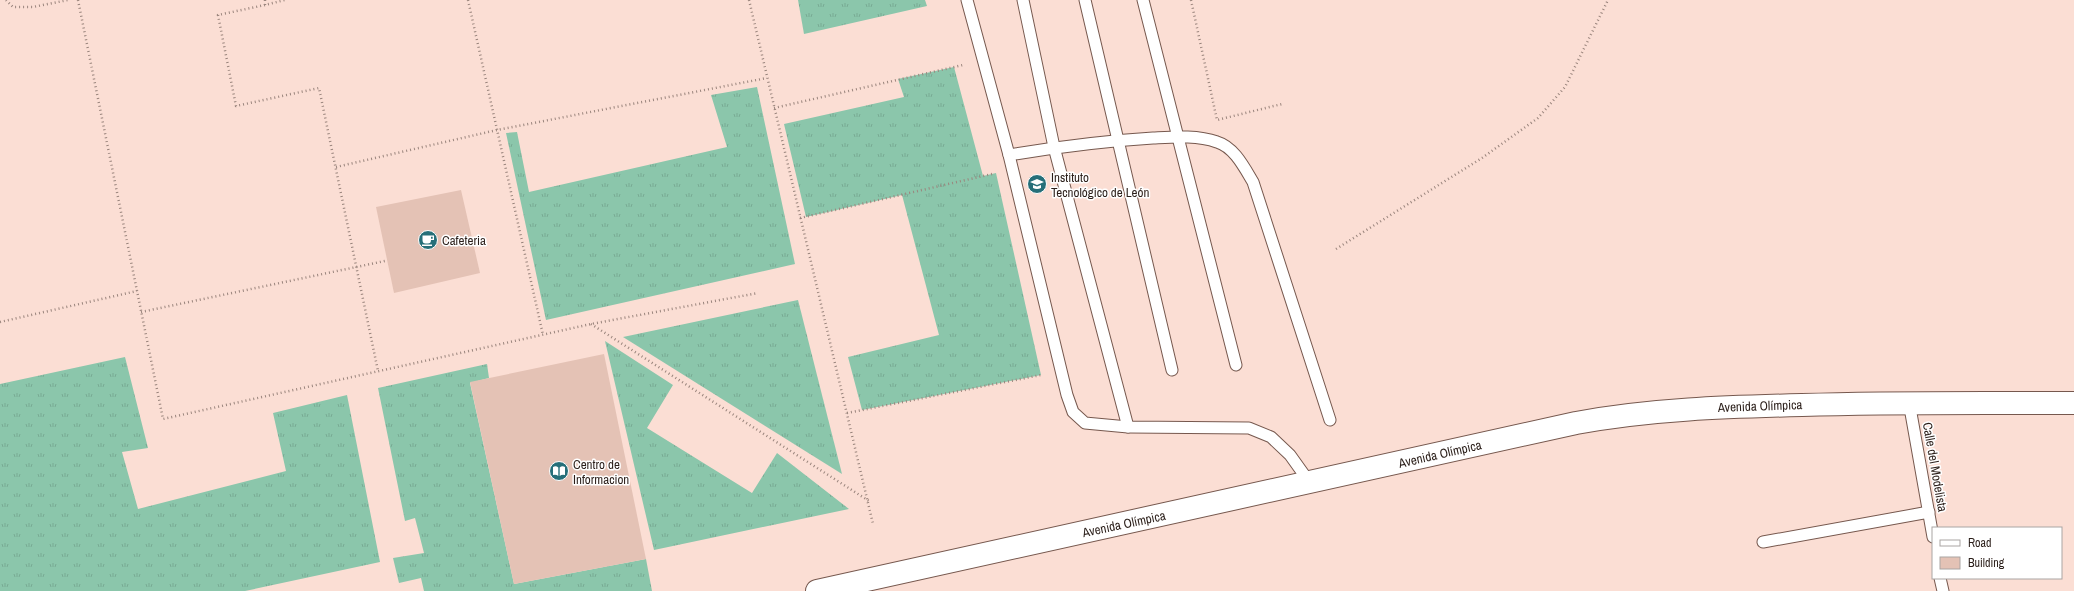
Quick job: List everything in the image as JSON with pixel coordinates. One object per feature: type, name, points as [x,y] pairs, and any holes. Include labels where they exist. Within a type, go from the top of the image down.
[{"type":"street","name":"Avenida Olímpica","points":[[817,591],[1576,423],[1628,414],[1697,408],[1909,402],[2074,404]]},
{"type":"lane","points":[[967,0],[1009,154],[1067,395],[1073,412],[1085,423],[1128,427],[1248,428],[1272,437],[1290,455],[1310,483]]},
{"type":"lane","points":[[1023,0],[1054,147],[1128,427]]},
{"type":"lane","points":[[1085,0],[1172,370]]},
{"type":"lane","points":[[1143,0],[1236,365]]},
{"type":"lane","points":[[1009,154],[1117,140],[1179,137],[1217,142],[1232,151],[1244,165],[1253,182],[1330,420]]},
{"type":"lane","name":"Calle del Modelista","points":[[1909,402],[1932,531]]},
{"type":"lane","points":[[1763,542],[1929,512]]},
{"type":"lane","points":[[1940,579],[1943,591]]},
{"type":"path","points":[[6,0],[13,7],[33,7],[68,0]]},
{"type":"path","points":[[78,0],[163,419],[591,324],[758,293]]},
{"type":"path","points":[[265,0],[265,5]]},
{"type":"path","points":[[285,0],[218,15],[236,106],[319,88],[378,371]]},
{"type":"path","points":[[468,0],[543,335]]},
{"type":"path","points":[[749,0],[873,524]]},
{"type":"path","points":[[1191,0],[1218,120],[1282,104]]},
{"type":"path","points":[[1336,248],[1462,171],[1538,118],[1565,87],[1608,0]]},
{"type":"path","points":[[774,108],[966,64]]},
{"type":"path","points":[[336,167],[497,130],[767,78]]},
{"type":"path","points":[[800,218],[996,173]]},
{"type":"path","points":[[141,312],[385,261]]},
{"type":"path","points":[[0,322],[137,291]]},
{"type":"path","points":[[591,324],[868,501]]},
{"type":"path","points":[[847,414],[1041,375],[1039,367]]},
{"type":"green space","points":[[798,0],[925,0],[927,6],[804,34]]},
{"type":"green space","points":[[954,67],[983,176],[996,173],[1041,375],[862,410],[848,357],[939,335],[902,195],[806,217],[784,124],[904,97],[898,79]]},
{"type":"green space","points":[[757,87],[795,264],[546,320],[506,133],[517,132],[529,192],[727,147],[711,95]]},
{"type":"green space","points":[[798,300],[842,474],[623,337]]},
{"type":"green space","points":[[605,341],[673,385],[647,428],[752,493],[777,453],[849,509],[654,550]]},
{"type":"green space","points":[[125,357],[148,448],[122,452],[138,509],[286,471],[273,413],[347,395],[380,562],[245,591],[0,591],[0,384]]},
{"type":"green space","points":[[487,364],[489,378],[470,383],[514,584],[646,559],[652,591],[424,591],[421,578],[399,583],[393,558],[424,553],[415,518],[405,521],[378,388]]},
{"type":"building","name":"Cafeteria","points":[[461,190],[480,273],[394,293],[376,207]]},
{"type":"building","name":"Centro de Informacion","points":[[604,354],[646,559],[514,584],[470,382]]},
{"type":"place","name":"Instituto Tecnológico de León","points":[[1037,184]]},
{"type":"place","name":"Cafeteria","points":[[428,240]]},
{"type":"place","name":"Centro de Informacion","points":[[559,471]]}]
